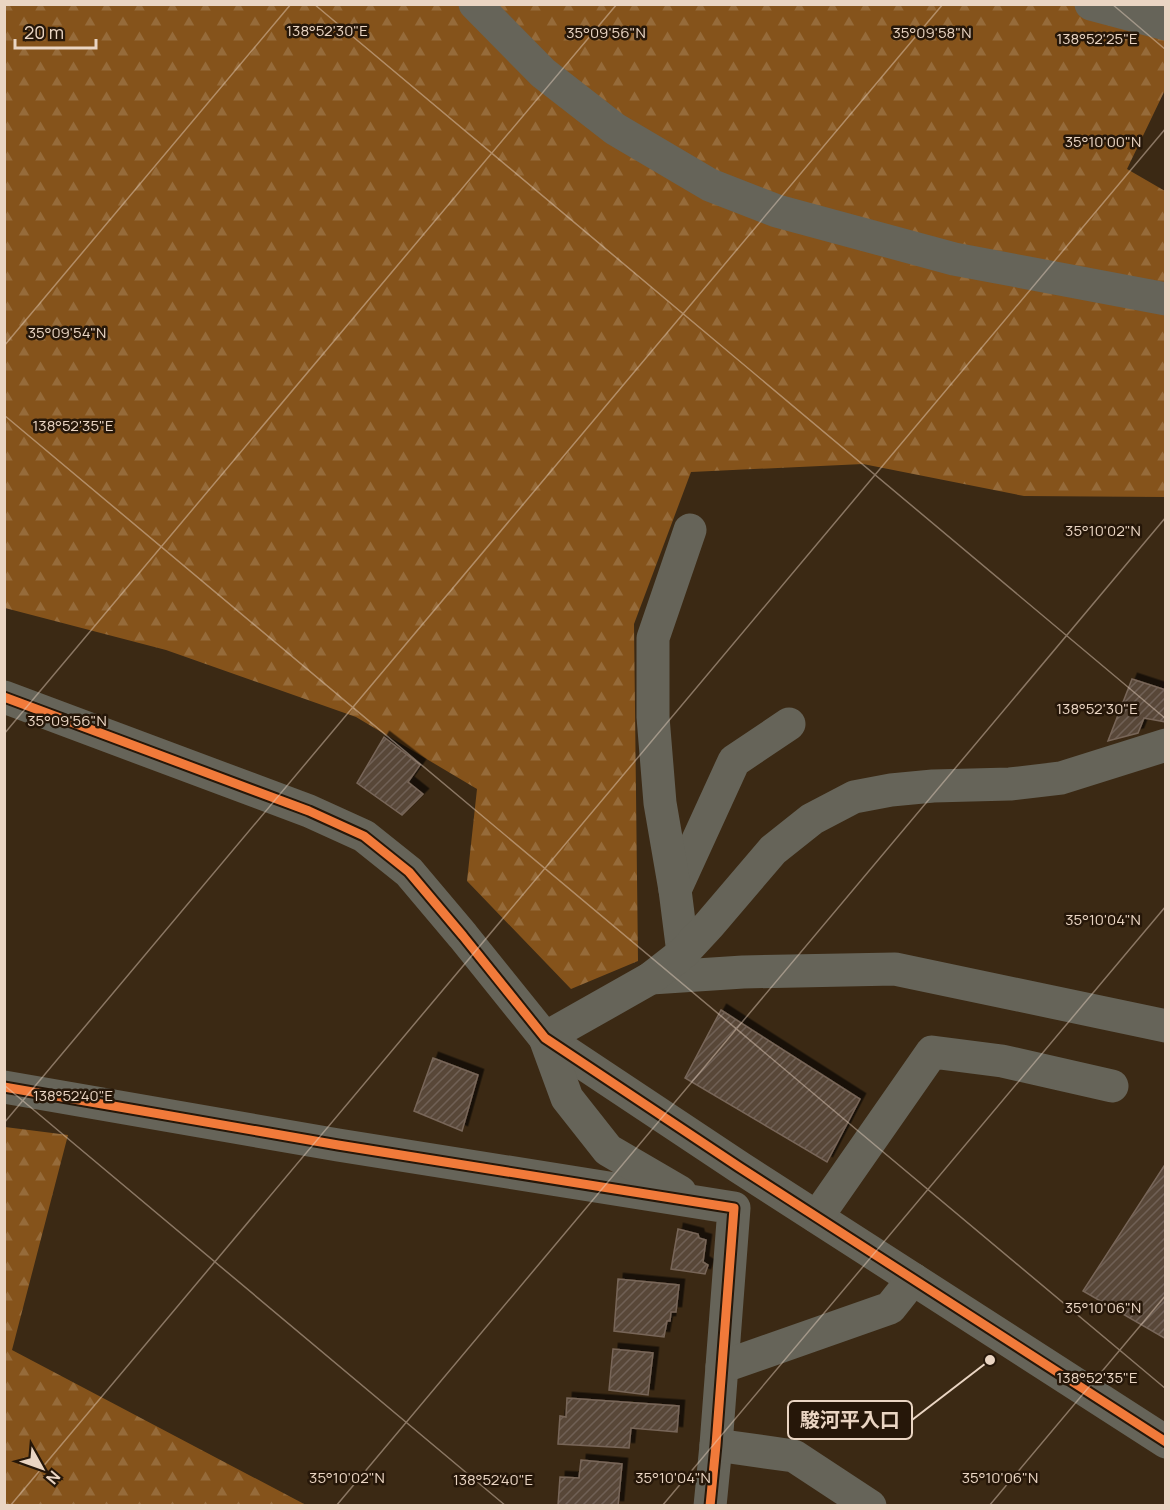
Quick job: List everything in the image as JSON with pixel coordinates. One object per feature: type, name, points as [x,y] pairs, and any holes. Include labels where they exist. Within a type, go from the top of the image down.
[{"type":"street","points":[[475,4],[543,74],[615,129],[710,184],[777,211],[954,259],[1166,299]]},
{"type":"street","points":[[1091,4],[1166,24]]},
{"type":"street","points":[[683,952],[660,803],[653,717],[653,638],[690,530]]},
{"type":"street","points":[[4,697],[309,811],[364,836],[409,872],[545,1038],[739,1167],[1166,1442]]},
{"type":"street","points":[[675,890],[734,761],[789,724]]},
{"type":"street","points":[[545,1038],[651,978],[683,952],[709,925],[773,850],[812,819],[854,797],[891,790],[933,786],[1010,784],[1061,778],[1166,744]]},
{"type":"street","points":[[651,978],[743,972],[895,969],[1166,1026]]},
{"type":"street","points":[[545,1038],[567,1098],[608,1150],[682,1193],[734,1208]]},
{"type":"street","points":[[817,1217],[932,1052],[1002,1061],[1112,1086]]},
{"type":"street","points":[[4,1087],[326,1143],[734,1208]]},
{"type":"street","points":[[710,1506],[739,1167]]},
{"type":"street","points":[[722,1368],[890,1308],[913,1279]]},
{"type":"street","points":[[716,1445],[794,1456],[870,1506]]},
{"type":"green space","points":[[4,5],[1165,5],[1165,90],[1127,169],[1165,191],[1165,497],[1024,496],[863,464],[691,472],[634,624],[638,961],[571,989],[467,881],[477,789],[356,717],[166,650],[5,608]]},
{"type":"green space","points":[[5,1127],[68,1135],[12,1350],[306,1505],[5,1505]]},
{"type":"building","points":[[1132,679],[1166,690],[1166,722],[1144,718],[1138,733],[1108,741]]},
{"type":"building","points":[[384,737],[420,765],[408,782],[423,794],[402,815],[357,783]]},
{"type":"building","points":[[721,1010],[860,1099],[827,1162],[685,1078]]},
{"type":"building","points":[[433,1058],[478,1075],[462,1131],[414,1111]]},
{"type":"building","points":[[1166,1163],[1166,1339],[1083,1291]]},
{"type":"building","points":[[678,1229],[698,1234],[699,1238],[706,1240],[703,1262],[708,1265],[705,1274],[671,1269]]},
{"type":"building","points":[[618,1279],[679,1285],[676,1312],[671,1312],[664,1337],[614,1331]]},
{"type":"building","points":[[613,1349],[653,1353],[648,1395],[609,1390]]},
{"type":"building","points":[[567,1398],[679,1406],[677,1432],[631,1428],[629,1448],[558,1444],[560,1416],[566,1417]]},
{"type":"building","points":[[581,1460],[622,1464],[618,1506],[558,1505],[560,1477],[579,1478]]},
{"type":"cycle path","points":[[4,697],[309,811],[364,836],[409,872],[545,1038],[739,1167],[1166,1442]]},
{"type":"cycle path","points":[[4,1087],[338,1145],[734,1208],[710,1506]]},
{"type":"place","name":"駿河平入口","points":[[990,1360]]}]
